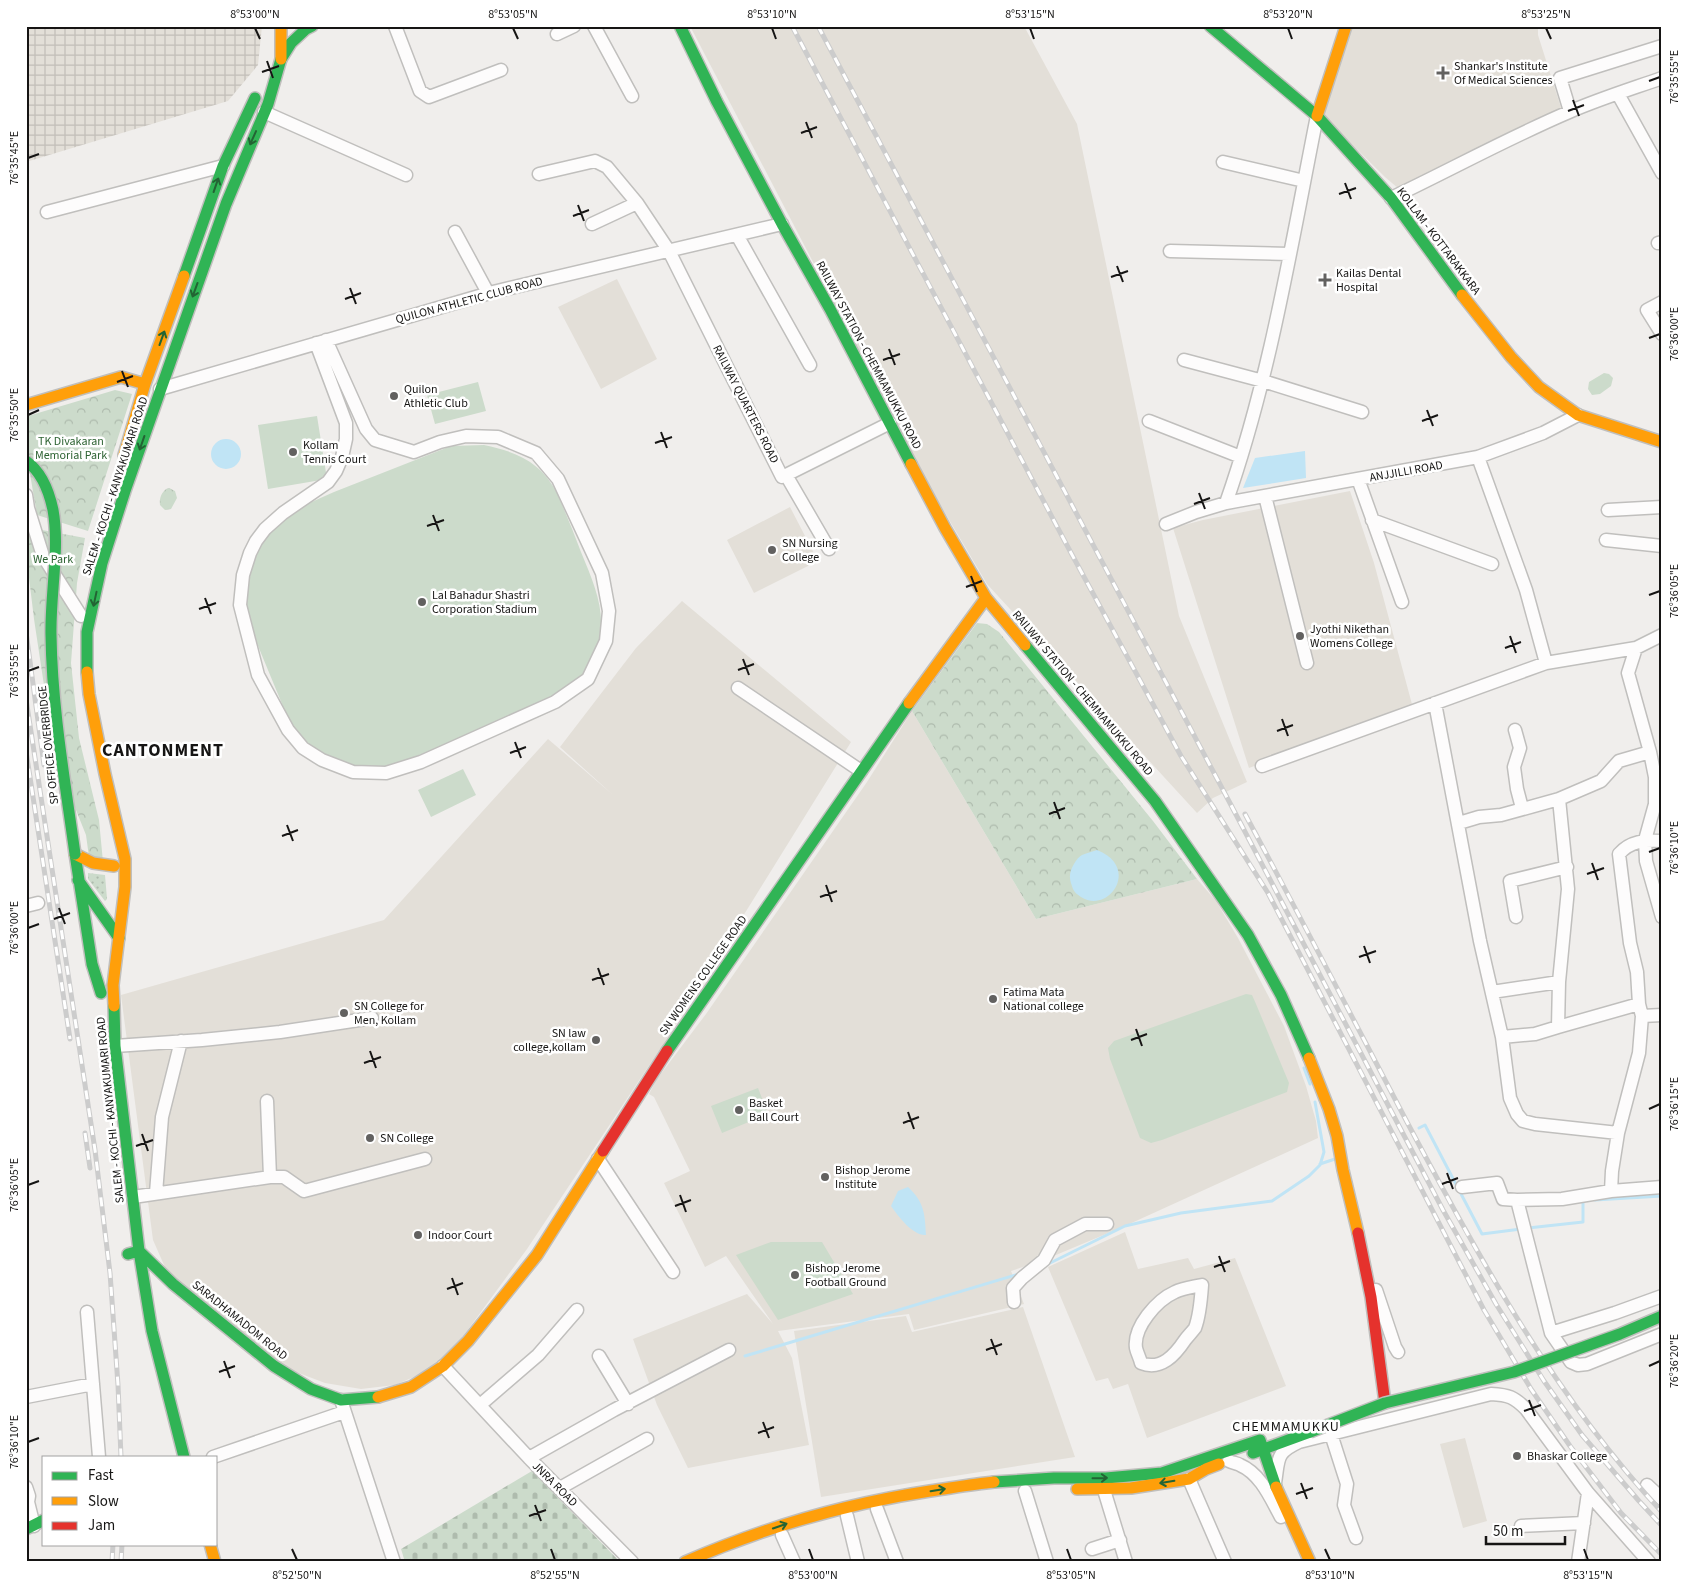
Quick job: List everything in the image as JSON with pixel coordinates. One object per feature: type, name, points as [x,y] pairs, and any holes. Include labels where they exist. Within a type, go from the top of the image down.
[{"type":"main road","points":[[120,466],[145,384],[222,166],[260,87],[281,59],[281,26]]},
{"type":"main road","name":"SALEM - KOCHI - KANYAKUMARI ROAD","points":[[184,1456],[132,1256],[133,1197],[115,1046],[113,985],[113,938],[125,887],[125,859],[89,694],[86,666],[87,632],[102,563],[160,389],[172,361],[226,204],[264,112],[281,59],[291,43],[311,26]]},
{"type":"main road","name":"RAILWAY STATION - CHEMMAMUKKU ROAD","points":[[680,26],[717,102],[782,224],[830,309],[945,528],[986,598],[1155,801],[1248,935],[1294,1020],[1324,1095],[1337,1136],[1342,1170],[1362,1250],[1371,1298],[1385,1404]]},
{"type":"main road","name":"KOLLAM - KOTTARAKKARA","points":[[1210,26],[1318,116],[1391,198],[1446,276],[1511,357],[1539,387],[1578,415],[1662,442]]},
{"type":"main road","points":[[1318,116],[1346,26]]},
{"type":"main road","points":[[26,405],[121,377],[145,384]]},
{"type":"main road","name":"SP OFFICE OVERBRIDGE","points":[[26,462],[39,474],[51,501],[55,524],[51,635],[57,717],[78,880],[92,964],[101,997],[104,964]]},
{"type":"main road","points":[[90,568],[112,494]]},
{"type":"main road","points":[[75,854],[87,862],[114,870],[100,791],[79,698],[78,642],[85,586]]},
{"type":"main road","name":"SN WOMENS COLLEGE ROAD","points":[[443,1366],[468,1341],[537,1255],[656,1067],[861,771],[986,598]]},
{"type":"main road","points":[[78,880],[110,924]]},
{"type":"main road","points":[[111,905],[110,924],[113,938]]},
{"type":"main road","points":[[103,1036],[132,1256]]},
{"type":"main road","name":"SARADHAMADOM ROAD","points":[[132,1256],[173,1284],[274,1366],[343,1406],[382,1397],[412,1387],[443,1366]]},
{"type":"main road","points":[[685,1562],[724,1545],[809,1516],[879,1499],[983,1483],[1054,1478],[1106,1478],[1162,1473],[1310,1432],[1385,1404],[1514,1372],[1620,1334],[1662,1316]]},
{"type":"main road","points":[[163,1420],[173,1456]]},
{"type":"main road","points":[[706,1562],[782,1535],[877,1509],[960,1496],[1061,1489],[1104,1490],[1131,1488],[1188,1479],[1261,1445]]},
{"type":"main road","points":[[1261,1445],[1275,1486],[1308,1562]]},
{"type":"main road","points":[[199,1546],[204,1562]]},
{"type":"main road","points":[[211,1546],[215,1562]]},
{"type":"street","points":[[395,26],[420,91],[429,96],[501,70]]},
{"type":"street","points":[[557,34],[574,26]]},
{"type":"street","points":[[594,26],[632,96]]},
{"type":"street","points":[[1570,111],[1560,78],[1662,46]]},
{"type":"street","points":[[1391,198],[1428,181],[1481,152],[1570,111],[1662,78]]},
{"type":"street","points":[[1618,94],[1662,173]]},
{"type":"street","points":[[264,112],[406,175]]},
{"type":"street","points":[[1226,503],[1263,381],[1318,116]]},
{"type":"street","points":[[539,174],[595,162],[606,167],[637,203],[669,251]]},
{"type":"street","points":[[1223,162],[1304,181]]},
{"type":"street","points":[[47,212],[222,166]]},
{"type":"street","points":[[592,224],[637,203]]},
{"type":"street","name":"QUILON ATHLETIC CLUB ROAD","points":[[160,389],[488,293],[782,224]]},
{"type":"street","points":[[455,232],[488,293]]},
{"type":"street","points":[[737,235],[810,365]]},
{"type":"street","name":"RAILWAY QUARTERS ROAD","points":[[669,251],[782,477],[890,423]]},
{"type":"street","points":[[1170,251],[1289,254]]},
{"type":"street","points":[[1662,302],[1647,310],[1662,334]]},
{"type":"street","points":[[321,342],[366,429],[375,440],[414,452],[440,442],[466,436],[498,437],[536,453],[558,480],[602,573],[609,612],[606,642],[588,679],[555,702],[421,762],[386,772],[353,772],[322,760],[303,748],[288,730],[258,675],[240,605],[243,575],[256,541],[265,529],[283,513],[328,482],[336,472],[342,457],[346,439],[346,423],[321,342]]},
{"type":"street","points":[[1184,360],[1263,381],[1362,412]]},
{"type":"street","name":"ANJJILLI ROAD","points":[[1166,524],[1226,503],[1478,457],[1543,433],[1578,415]]},
{"type":"street","points":[[1149,421],[1241,457]]},
{"type":"street","points":[[1478,457],[1526,590],[1546,663]]},
{"type":"street","points":[[786,475],[829,549]]},
{"type":"street","points":[[1358,479],[1402,602]]},
{"type":"street","points":[[26,495],[28,508],[43,556],[81,616]]},
{"type":"street","points":[[1265,496],[1307,663]]},
{"type":"street","points":[[1608,510],[1662,507]]},
{"type":"street","points":[[1372,520],[1492,564]]},
{"type":"street","points":[[1606,540],[1662,546]]},
{"type":"street","points":[[1262,766],[1546,663],[1636,648],[1662,635]]},
{"type":"street","points":[[1636,648],[1628,672],[1650,752],[1658,805],[1645,840],[1646,861],[1662,917]]},
{"type":"street","points":[[738,688],[861,771]]},
{"type":"street","points":[[1435,703],[1480,941],[1502,1037],[1510,1098],[1517,1114],[1524,1121],[1535,1124],[1618,1133]]},
{"type":"street","points":[[1515,730],[1520,748],[1514,767],[1522,808]]},
{"type":"street","points":[[1459,823],[1479,817],[1500,815],[1559,799],[1601,781],[1619,761],[1650,752]]},
{"type":"street","points":[[1558,1027],[1559,982],[1568,889],[1559,799]]},
{"type":"street","points":[[1611,1191],[1618,1133],[1639,1053],[1641,1010],[1619,854],[1625,846],[1645,840],[1662,840]]},
{"type":"street","points":[[1516,917],[1510,881],[1567,867]]},
{"type":"street","points":[[1492,992],[1559,982]]},
{"type":"street","points":[[1502,1037],[1535,1034],[1558,1027],[1641,1010],[1662,1015]]},
{"type":"street","points":[[115,1046],[280,1032],[372,1018]]},
{"type":"street","points":[[156,1194],[162,1118],[182,1041]]},
{"type":"street","points":[[267,1101],[270,1177]]},
{"type":"street","points":[[133,1197],[270,1177],[284,1177],[304,1191],[425,1159]]},
{"type":"street","points":[[598,1159],[673,1272]]},
{"type":"street","points":[[1462,1187],[1497,1183],[1503,1199],[1517,1200],[1562,1199],[1611,1191],[1662,1187]]},
{"type":"street","points":[[1517,1200],[1551,1332],[1571,1362],[1578,1365],[1587,1364],[1662,1334]]},
{"type":"street","points":[[1014,1302],[1014,1288],[1022,1278],[1044,1260],[1055,1240],[1085,1224],[1107,1224]]},
{"type":"street","points":[[1362,1250],[1398,1352]]},
{"type":"street","points":[[1202,1285],[1201,1302],[1195,1328],[1175,1355],[1166,1361],[1148,1365],[1141,1363],[1136,1346],[1140,1328],[1150,1312],[1164,1298],[1176,1291],[1202,1285]]},
{"type":"street","points":[[1551,1332],[1615,1313],[1662,1296]]},
{"type":"street","points":[[480,1405],[538,1355],[577,1310]]},
{"type":"street","points":[[87,1312],[99,1456]]},
{"type":"street","points":[[529,1458],[729,1350]]},
{"type":"street","points":[[599,1356],[628,1404]]},
{"type":"street","name":"JNRA ROAD","points":[[443,1366],[529,1458],[632,1562]]},
{"type":"street","points":[[26,1397],[93,1384]]},
{"type":"street","points":[[1275,1486],[1279,1457],[1285,1448],[1299,1442],[1491,1394],[1507,1395],[1516,1400],[1526,1410],[1588,1493],[1650,1562]]},
{"type":"street","points":[[216,1456],[343,1406],[394,1562]]},
{"type":"street","points":[[1331,1434],[1347,1484],[1344,1505],[1356,1538]]},
{"type":"street","points":[[560,1488],[647,1439]]},
{"type":"street","points":[[1229,1461],[1239,1464],[1252,1472],[1265,1488],[1296,1545],[1308,1562]]},
{"type":"street","points":[[1188,1479],[1225,1562]]},
{"type":"street","points":[[1647,1485],[1662,1499]]},
{"type":"street","points":[[26,1486],[29,1496],[28,1502],[35,1525]]},
{"type":"street","points":[[1104,1490],[1126,1562]]},
{"type":"street","points":[[1025,1491],[1047,1562]]},
{"type":"street","points":[[1578,1562],[1588,1493]]},
{"type":"street","points":[[877,1509],[898,1562]]},
{"type":"street","points":[[847,1516],[858,1562]]},
{"type":"street","points":[[1521,1526],[1584,1523]]},
{"type":"street","points":[[782,1535],[794,1562]]},
{"type":"street","points":[[1092,1549],[1120,1540]]},
{"type":"shaded area","points":[[26,26],[262,26],[258,65],[228,101],[26,162]]},
{"type":"shaded area","points":[[690,26],[1024,26],[1077,124],[1179,616],[1247,782],[1213,798],[1197,813],[987,584],[935,496]]},
{"type":"shaded area","name":"Shankar's Institute Of Medical Sciences","points":[[1351,26],[1538,26],[1538,35],[1562,111],[1399,189],[1321,114]]},
{"type":"shaded area","points":[[617,279],[657,359],[601,389],[558,307]]},
{"type":"shaded area","name":"Jyothi Nikethan Womens College","points":[[1350,491],[1374,563],[1413,708],[1249,768],[1173,528],[1203,520]]},
{"type":"shaded area","name":"SN Nursing College","points":[[790,507],[818,561],[754,593],[727,540]]},
{"type":"shaded area","name":"SN College","points":[[682,601],[851,742],[668,1037],[527,1249],[442,1365],[395,1385],[361,1389],[325,1383],[283,1367],[168,1274],[153,1240],[121,995],[384,920],[548,739],[612,794],[560,747],[636,648]]},
{"type":"shaded area","name":"Fatima Mata National college","points":[[912,711],[1036,919],[1197,879],[1216,901],[1238,938],[1284,1026],[1306,1086],[1316,1121],[1318,1138],[1125,1226],[1044,1260],[1011,1271],[1024,1304],[914,1330],[909,1314],[778,1331],[792,1358],[809,1445],[688,1468],[657,1405],[633,1339],[747,1294],[773,1324],[726,1256],[705,1267],[664,1183],[690,1171],[654,1097],[649,1094],[657,1079],[706,1014],[867,782]]},
{"type":"shaded area","points":[[1125,1232],[1138,1269],[1188,1258],[1194,1269],[1235,1258],[1286,1386],[1147,1438],[1128,1384],[1113,1389],[1108,1378],[1096,1381],[1048,1267]]},
{"type":"shaded area","points":[[1023,1307],[1075,1457],[821,1497],[794,1331],[906,1316],[912,1332]]},
{"type":"shaded area","points":[[1465,1438],[1487,1521],[1463,1528],[1440,1444]]},
{"type":"green space","points":[[1604,373],[1609,374],[1613,378],[1611,386],[1600,394],[1592,395],[1588,389],[1589,382]]},
{"type":"green space","points":[[478,382],[486,411],[435,424],[427,395]]},
{"type":"green space","name":"TK Divakaran Memorial Park","points":[[115,390],[132,394],[88,531],[37,515],[29,468],[28,416]]},
{"type":"green space","name":"Kollam Tennis Court","points":[[317,416],[327,479],[268,489],[258,425]]},
{"type":"green space","name":"Lal Bahadur Shastri Corporation Stadium","points":[[484,445],[507,451],[527,460],[544,474],[558,495],[597,593],[600,606],[601,633],[592,663],[580,679],[555,702],[381,770],[342,765],[311,747],[299,735],[287,716],[256,641],[247,611],[244,583],[262,538],[298,508],[334,492],[451,446]]},
{"type":"green space","points":[[169,488],[175,491],[177,498],[171,509],[165,510],[160,505],[160,500],[163,492]]},
{"type":"green space","name":"We Park","points":[[26,527],[85,538],[77,583],[71,663],[79,738],[99,820],[103,862],[89,857],[86,835],[72,800],[61,798],[34,619],[26,553]]},
{"type":"green space","points":[[977,623],[987,624],[999,632],[1153,821],[1197,879],[1036,919],[912,711]]},
{"type":"green space","points":[[463,769],[476,795],[431,817],[418,790]]},
{"type":"green space","points":[[88,873],[105,875],[107,899],[105,901],[88,879]]},
{"type":"green space","points":[[1246,994],[1252,995],[1256,1004],[1289,1083],[1287,1092],[1162,1140],[1151,1143],[1140,1138],[1110,1059],[1108,1048],[1114,1041]]},
{"type":"green space","name":"Basket Ball Court","points":[[758,1088],[768,1114],[722,1133],[711,1106]]},
{"type":"green space","name":"Bishop Jerome Football Ground","points":[[771,1242],[822,1242],[853,1294],[778,1320],[736,1255]]},
{"type":"green space","points":[[532,1471],[620,1562],[405,1562],[401,1549]]},
{"type":"water","points":[[226,439],[236,444],[241,454],[236,464],[226,469],[216,464],[211,454],[216,444]]},
{"type":"water","points":[[1305,451],[1306,478],[1243,488],[1255,458]]},
{"type":"water","points":[[1097,850],[1110,858],[1117,867],[1119,877],[1116,887],[1110,895],[1102,900],[1092,901],[1081,897],[1075,892],[1070,875],[1077,859],[1084,854]]},
{"type":"water","points":[[908,1187],[923,1208],[926,1235],[911,1229],[891,1206],[898,1191]]},
{"type":"waterway","points":[[1304,1068],[1310,1084]]},
{"type":"waterway","points":[[1046,1265],[1125,1226],[1181,1213],[1272,1201],[1309,1176],[1320,1165],[1324,1152],[1315,1102]]},
{"type":"waterway","points":[[1419,1128],[1425,1125],[1482,1234],[1521,1229]]},
{"type":"waterway","points":[[1320,1164],[1335,1159]]},
{"type":"waterway","points":[[1595,1200],[1662,1196]]},
{"type":"waterway","points":[[1528,1228],[1583,1222],[1583,1200]]},
{"type":"waterway","points":[[745,1356],[1019,1274]]},
{"type":"railway","points":[[792,26],[1070,551],[1181,756],[1268,893],[1484,1310],[1531,1389],[1570,1446],[1621,1513],[1662,1555]]},
{"type":"railway","points":[[818,26],[1231,805],[1443,1210],[1496,1304],[1544,1381],[1582,1435],[1662,1526]]},
{"type":"railway","points":[[26,632],[44,765]]},
{"type":"railway","points":[[26,699],[95,1150],[110,1273],[121,1456]]},
{"type":"railway","points":[[26,751],[70,1039]]},
{"type":"railway","points":[[1245,814],[1435,1174],[1492,1276],[1522,1326],[1587,1422],[1623,1468],[1662,1512]]},
{"type":"railway","points":[[85,1133],[90,1168]]},
{"type":"railway","points":[[112,1562],[113,1546]]},
{"type":"railway","points":[[121,1562],[122,1546]]},
{"type":"traffic: fast","points":[[87,672],[87,632],[102,563],[125,491],[226,204],[268,104],[281,59],[291,43],[312,26]]},
{"type":"traffic: fast","points":[[680,26],[717,102],[830,309],[911,464]]},
{"type":"traffic: fast","points":[[1210,26],[1317,116],[1391,198],[1462,295]]},
{"type":"traffic: fast","points":[[184,276],[223,166],[255,98]]},
{"type":"traffic: fast","points":[[26,461],[32,465],[44,482],[53,510],[55,525],[56,540],[51,620],[52,662],[60,744],[75,854]]},
{"type":"traffic: fast","points":[[1025,645],[1155,801],[1248,935],[1281,995],[1309,1058]]},
{"type":"traffic: fast","points":[[667,1051],[909,703]]},
{"type":"traffic: fast","points":[[75,854],[92,964],[101,993]]},
{"type":"traffic: fast","points":[[78,880],[119,938]]},
{"type":"traffic: fast","points":[[114,1006],[115,1046],[139,1251],[152,1331],[184,1456]]},
{"type":"traffic: fast","points":[[128,1254],[139,1251],[173,1284],[274,1366],[311,1389],[341,1400],[378,1397]]},
{"type":"traffic: fast","points":[[1310,1432],[1385,1403],[1514,1372],[1620,1334],[1662,1316]]},
{"type":"traffic: fast","points":[[1253,1453],[1310,1432]]},
{"type":"traffic: fast","points":[[994,1482],[1054,1478],[1106,1478],[1162,1473],[1260,1440],[1276,1487]]},
{"type":"traffic: fast","points":[[26,1529],[42,1521]]},
{"type":"traffic: slow","points":[[281,26],[281,59]]},
{"type":"traffic: slow","points":[[1317,116],[1346,26]]},
{"type":"traffic: slow","points":[[124,455],[145,384],[184,276]]},
{"type":"traffic: slow","points":[[1462,295],[1511,357],[1539,387],[1578,415],[1662,442]]},
{"type":"traffic: slow","points":[[26,405],[121,377],[145,384]]},
{"type":"traffic: slow","points":[[911,464],[945,528],[986,598],[1025,645]]},
{"type":"traffic: slow","points":[[909,703],[986,598]]},
{"type":"traffic: slow","points":[[87,672],[89,694],[105,774],[125,859],[125,887],[113,985],[114,1006]]},
{"type":"traffic: slow","points":[[75,854],[93,863],[114,866]]},
{"type":"traffic: slow","points":[[1309,1058],[1329,1109],[1337,1136],[1358,1233]]},
{"type":"traffic: slow","points":[[378,1397],[411,1387],[443,1366],[468,1341],[537,1255],[603,1151]]},
{"type":"traffic: slow","points":[[1077,1489],[1131,1488],[1189,1479],[1219,1464]]},
{"type":"traffic: slow","points":[[685,1562],[715,1549],[805,1518],[898,1496],[994,1482]]},
{"type":"traffic: slow","points":[[1276,1487],[1310,1562]]},
{"type":"traffic: slow","points":[[211,1546],[215,1562]]},
{"type":"traffic: jam","points":[[603,1151],[667,1051]]},
{"type":"traffic: jam","points":[[1358,1233],[1371,1297],[1385,1403]]},
{"type":"place","name":"Shankar's Institute Of Medical Sciences","points":[[1443,73]]},
{"type":"place","name":"Kailas Dental Hospital","points":[[1325,280]]},
{"type":"place","name":"Quilon Athletic Club","points":[[394,396]]},
{"type":"place","name":"Kollam Tennis Court","points":[[293,452]]},
{"type":"place","name":"SN Nursing College","points":[[772,550]]},
{"type":"place","name":"Lal Bahadur Shastri Corporation Stadium","points":[[422,602]]},
{"type":"place","name":"Jyothi Nikethan Womens College","points":[[1300,636]]},
{"type":"place","name":"Fatima Mata National college","points":[[993,999]]},
{"type":"place","name":"SN College for Men, Kollam","points":[[344,1013]]},
{"type":"place","name":"SN law college,kollam","points":[[596,1040]]},
{"type":"place","name":"Basket Ball Court","points":[[739,1110]]},
{"type":"place","name":"SN College","points":[[370,1138]]},
{"type":"place","name":"Bishop Jerome Institute","points":[[825,1177]]},
{"type":"place","name":"Indoor Court","points":[[418,1235]]},
{"type":"place","name":"Bishop Jerome Football Ground","points":[[795,1275]]},
{"type":"place","name":"Bhaskar College","points":[[1517,1456]]},
{"type":"district","name":"CANTONMENT","points":[[163,750]]},
{"type":"district","name":"CHEMMAMUKKU","points":[[1286,1426]]}]
